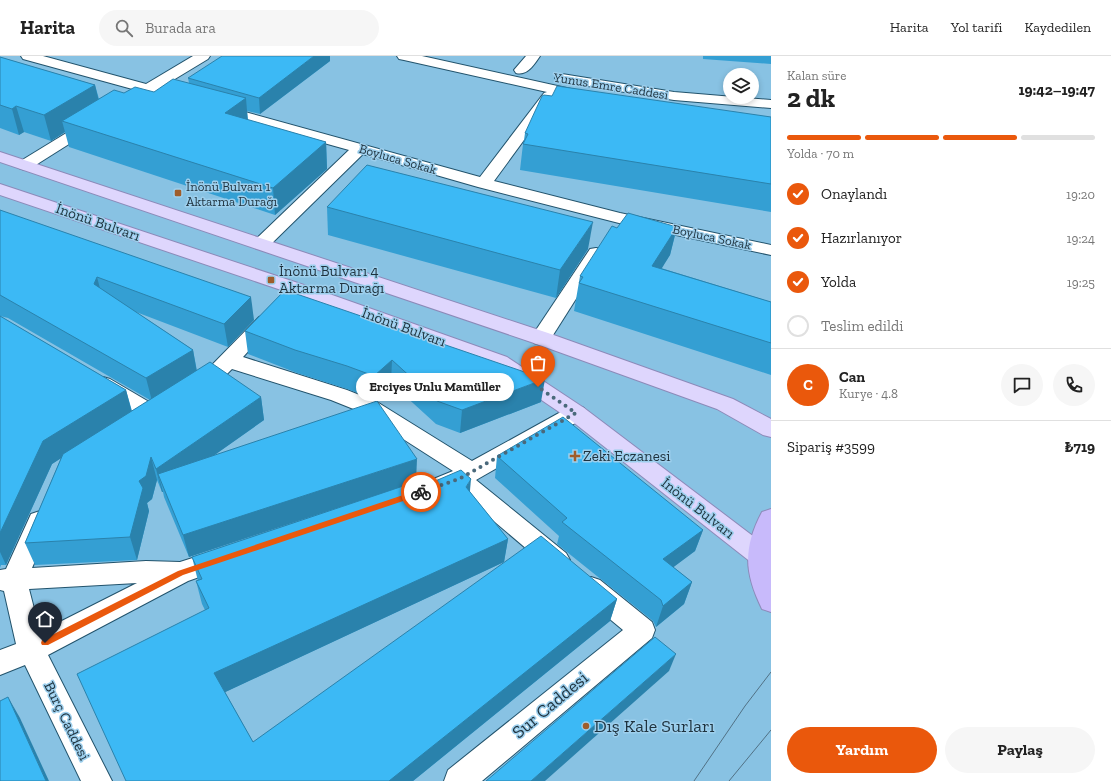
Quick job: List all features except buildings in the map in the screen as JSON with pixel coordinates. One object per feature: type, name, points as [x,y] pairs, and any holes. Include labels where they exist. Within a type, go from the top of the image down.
[{"type":"highway","points":[[771,519],[766,526],[760,547],[761,570],[771,601]]},
{"type":"main road","name":"İnönü Bulvarı","points":[[0,157],[541,338],[725,404],[771,428]]},
{"type":"main road","name":"İnönü Bulvarı","points":[[2,191],[297,289],[500,362],[576,413],[761,556]]},
{"type":"street","name":"Boyluca Sokak","points":[[28,56],[484,183],[612,229],[771,250]]},
{"type":"street","points":[[128,101],[203,56]]},
{"type":"street","name":"Yunus Emre Caddesi","points":[[404,56],[597,99]]},
{"type":"street","name":"Yunus Emre Caddesi","points":[[453,56],[521,70],[668,95],[771,104]]},
{"type":"street","points":[[521,70],[533,56]]},
{"type":"street","points":[[484,183],[553,90]]},
{"type":"street","points":[[24,165],[102,117]]},
{"type":"street","points":[[261,244],[360,149]]},
{"type":"street","points":[[541,338],[612,229]]},
{"type":"street","points":[[87,374],[160,409],[217,372],[297,289]]},
{"type":"street","points":[[228,360],[369,407],[387,417],[466,475]]},
{"type":"street","points":[[422,492],[466,475],[576,413]]},
{"type":"street","name":"Sur Caddesi","points":[[459,781],[642,630],[466,475]]},
{"type":"street","points":[[7,580],[49,500]]},
{"type":"street","points":[[0,663],[31,650],[180,573],[241,553]]},
{"type":"street","points":[[7,580],[146,572],[180,573]]},
{"type":"street","name":"Burç Caddesi","points":[[7,580],[31,650],[96,781]]},
{"type":"shaded area","points":[[0,56],[771,56],[771,781],[0,781]]},
{"type":"tram line","points":[[694,781],[745,706],[771,672]]},
{"type":"tram line","points":[[729,781],[771,730]]},
{"type":"way so far","points":[[421,492],[459,479],[576,413],[538,387]]},
{"type":"place","name":"İnönü Bulvarı 1 Aktarma Durağı","points":[[178,193]]},
{"type":"place","name":"İnönü Bulvarı 4 Aktarma Durağı","points":[[271,280]]},
{"type":"place","name":"Erciyes Unlu Mamüller","points":[[538,387]]},
{"type":"place","name":"Zeki Eczanesi","points":[[575,456]]},
{"type":"place","name":"Dış Kale Surları","points":[[586,726]]},
{"type":"route","points":[[45,643],[180,573],[421,492]]}]
